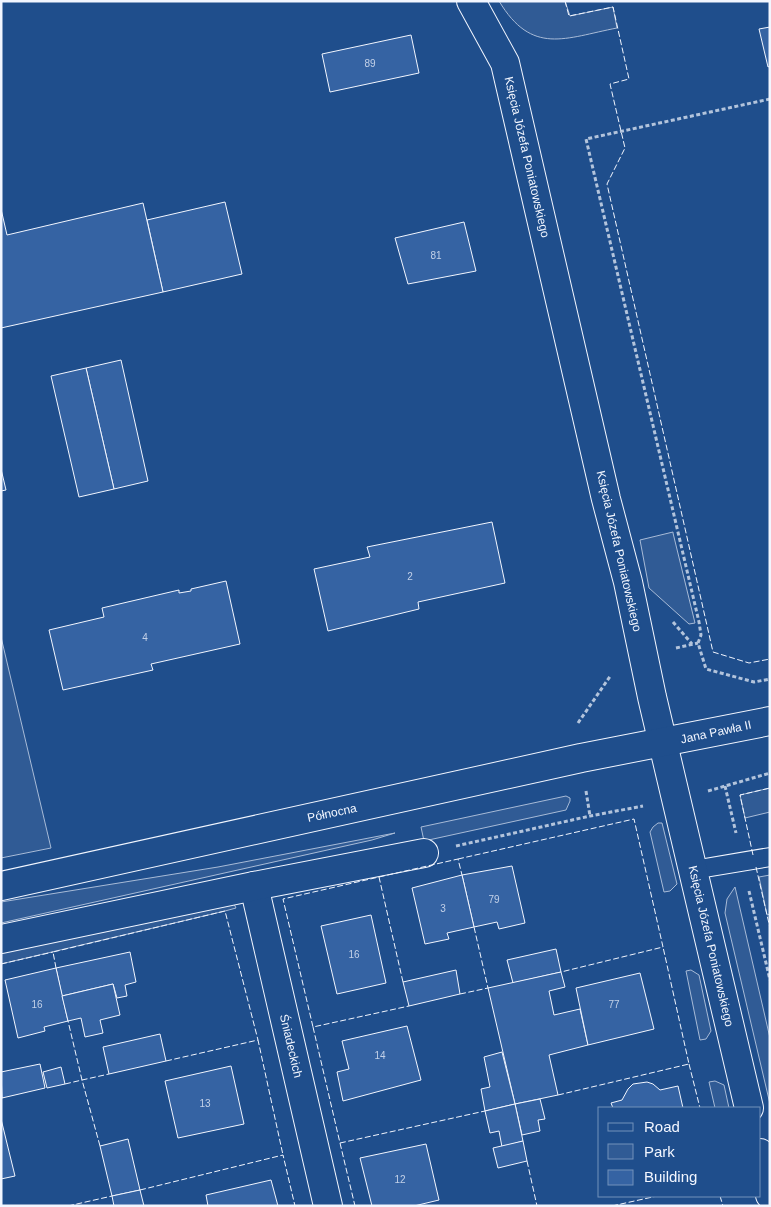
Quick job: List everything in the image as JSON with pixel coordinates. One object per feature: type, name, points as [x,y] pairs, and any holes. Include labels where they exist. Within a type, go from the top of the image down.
[{"type":"street","name":"Księcia Józefa Poniatowskiego","points":[[471,1],[505,64],[606,499],[628,582],[663,743],[749,1107]]},
{"type":"street","name":"Jana Pawła II","points":[[663,743],[770,721]]},
{"type":"street","name":"Północna","points":[[1,886],[581,758],[663,743]]},
{"type":"street","points":[[1,939],[254,886],[424,853]]},
{"type":"street","name":"Śniadeckich","points":[[254,886],[328,1206]]},
{"type":"street","points":[[761,1157],[770,1195]]},
{"type":"lane","points":[[693,870],[770,857]]},
{"type":"path","points":[[770,99],[586,139],[699,622],[701,635],[698,643],[706,669],[754,682],[770,679]]},
{"type":"path","points":[[674,648],[698,643]]},
{"type":"path","points":[[577,726],[611,676],[610,666]]},
{"type":"path","points":[[677,798],[770,773]]},
{"type":"path","points":[[586,789],[590,816]]},
{"type":"path","points":[[424,853],[590,816],[635,808]]},
{"type":"green space","points":[[499,1],[565,1],[570,16],[613,7],[617,28],[566,38],[551,39],[537,36],[524,30],[511,18]]},
{"type":"green space","points":[[673,532],[695,623],[689,624],[649,588],[640,540]]},
{"type":"green space","points":[[1,637],[51,848],[1,858]]},
{"type":"green space","points":[[770,788],[770,812],[745,818],[740,795]]},
{"type":"green space","points":[[566,796],[570,798],[570,801],[566,810],[424,841],[421,827]]},
{"type":"green space","points":[[658,823],[662,823],[677,884],[670,891],[664,892],[650,832]]},
{"type":"green space","points":[[395,833],[372,840],[1,923],[1,902],[218,867]]},
{"type":"green space","points":[[770,875],[770,914],[767,915],[759,877]]},
{"type":"green space","points":[[735,887],[770,1038],[770,1104],[725,913],[727,899]]},
{"type":"green space","points":[[233,902],[236,908],[1,964],[1,953]]},
{"type":"green space","points":[[691,970],[699,975],[711,1031],[706,1039],[700,1040],[686,971]]},
{"type":"green space","points":[[715,1081],[724,1085],[729,1107],[715,1107],[709,1082]]},
{"type":"building","points":[[770,27],[770,66],[768,67],[759,29]]},
{"type":"building","points":[[411,35],[419,73],[330,92],[322,54]]},
{"type":"building","points":[[225,202],[242,274],[163,292],[147,220]]},
{"type":"building","points":[[143,203],[163,292],[1,328],[1,209],[7,235]]},
{"type":"building","points":[[464,222],[476,271],[408,284],[395,238]]},
{"type":"building","points":[[121,360],[148,481],[114,489],[86,368]]},
{"type":"building","points":[[86,368],[114,489],[79,497],[51,376]]},
{"type":"building","points":[[1,469],[6,490],[1,491]]},
{"type":"building","points":[[492,522],[505,583],[418,602],[419,609],[328,631],[314,569],[370,557],[367,547]]},
{"type":"building","points":[[226,581],[240,644],[151,664],[153,670],[63,690],[49,630],[104,617],[102,608],[179,590],[179,593],[191,591],[191,589]]},
{"type":"building","points":[[512,866],[525,923],[499,929],[497,922],[474,927],[462,875]]},
{"type":"building","points":[[462,875],[474,927],[447,933],[449,939],[425,944],[412,888]]},
{"type":"building","points":[[371,915],[386,983],[337,994],[321,926]]},
{"type":"building","points":[[556,949],[561,972],[513,983],[507,960]]},
{"type":"building","points":[[130,952],[136,982],[125,985],[127,996],[117,998],[113,984],[62,996],[56,968]]},
{"type":"building","points":[[56,968],[68,1021],[44,1027],[45,1031],[18,1038],[5,980]]},
{"type":"building","points":[[456,970],[460,994],[409,1006],[403,982]]},
{"type":"building","points":[[561,972],[565,987],[549,991],[554,1015],[580,1009],[588,1045],[549,1055],[558,1095],[515,1104],[488,988]]},
{"type":"building","points":[[640,973],[654,1029],[588,1045],[576,988]]},
{"type":"building","points":[[113,984],[120,1015],[100,1020],[103,1033],[85,1037],[81,1018],[68,1021],[62,996]]},
{"type":"building","points":[[407,1026],[421,1080],[343,1101],[337,1072],[349,1069],[342,1041]]},
{"type":"building","points":[[160,1034],[166,1061],[109,1074],[103,1047]]},
{"type":"building","points":[[502,1052],[515,1104],[485,1111],[481,1089],[490,1087],[484,1057]]},
{"type":"building","points":[[40,1064],[45,1088],[2,1098],[1,1072]]},
{"type":"building","points":[[231,1066],[244,1124],[178,1138],[165,1081]]},
{"type":"building","points":[[61,1067],[65,1084],[47,1088],[43,1072]]},
{"type":"building","points":[[647,1082],[660,1090],[678,1086],[683,1107],[613,1107],[611,1103],[622,1100],[633,1084]]},
{"type":"building","points":[[540,1099],[545,1119],[538,1120],[540,1131],[522,1135],[515,1104]]},
{"type":"building","points":[[515,1104],[523,1141],[502,1147],[499,1131],[490,1133],[485,1111]]},
{"type":"building","points":[[1,1119],[15,1176],[1,1179]]},
{"type":"building","points":[[128,1139],[140,1190],[112,1196],[100,1146]]},
{"type":"building","points":[[523,1141],[527,1161],[498,1168],[493,1148]]},
{"type":"building","points":[[426,1144],[439,1200],[414,1206],[372,1206],[360,1158]]},
{"type":"building","points":[[271,1180],[278,1206],[208,1206],[206,1195]]},
{"type":"building","points":[[140,1190],[144,1206],[114,1206],[112,1196]]},
{"type":"fence","points":[[565,1],[569,16],[613,7],[629,79],[610,84],[625,148],[607,184],[713,652],[749,663],[770,659]]},
{"type":"fence","points":[[753,855],[740,795],[770,788]]},
{"type":"fence","points":[[458,859],[634,819],[663,947],[561,972]]},
{"type":"fence","points":[[379,877],[458,859],[462,875]]},
{"type":"fence","points":[[756,867],[770,928]]},
{"type":"fence","points":[[403,982],[379,877],[283,899],[313,1027],[409,1006]]},
{"type":"fence","points":[[56,968],[53,952],[225,911],[258,1040]]},
{"type":"fence","points":[[460,994],[488,988],[474,927]]},
{"type":"fence","points":[[558,1095],[689,1064],[663,947]]},
{"type":"fence","points":[[1,964],[53,952]]},
{"type":"fence","points":[[65,1084],[82,1080],[68,1021]]},
{"type":"fence","points":[[313,1027],[340,1143],[485,1111]]},
{"type":"fence","points":[[166,1061],[258,1040],[283,1155]]},
{"type":"fence","points":[[689,1064],[700,1107]]},
{"type":"fence","points":[[100,1146],[82,1080],[109,1074]]},
{"type":"fence","points":[[340,1143],[355,1206]]},
{"type":"fence","points":[[140,1190],[283,1155],[295,1206]]},
{"type":"fence","points":[[527,1161],[537,1206]]},
{"type":"fence","points":[[68,1206],[112,1196]]},
{"type":"fence","points":[[612,1206],[652,1197]]},
{"type":"fence","points":[[720,1197],[723,1206]]}]
